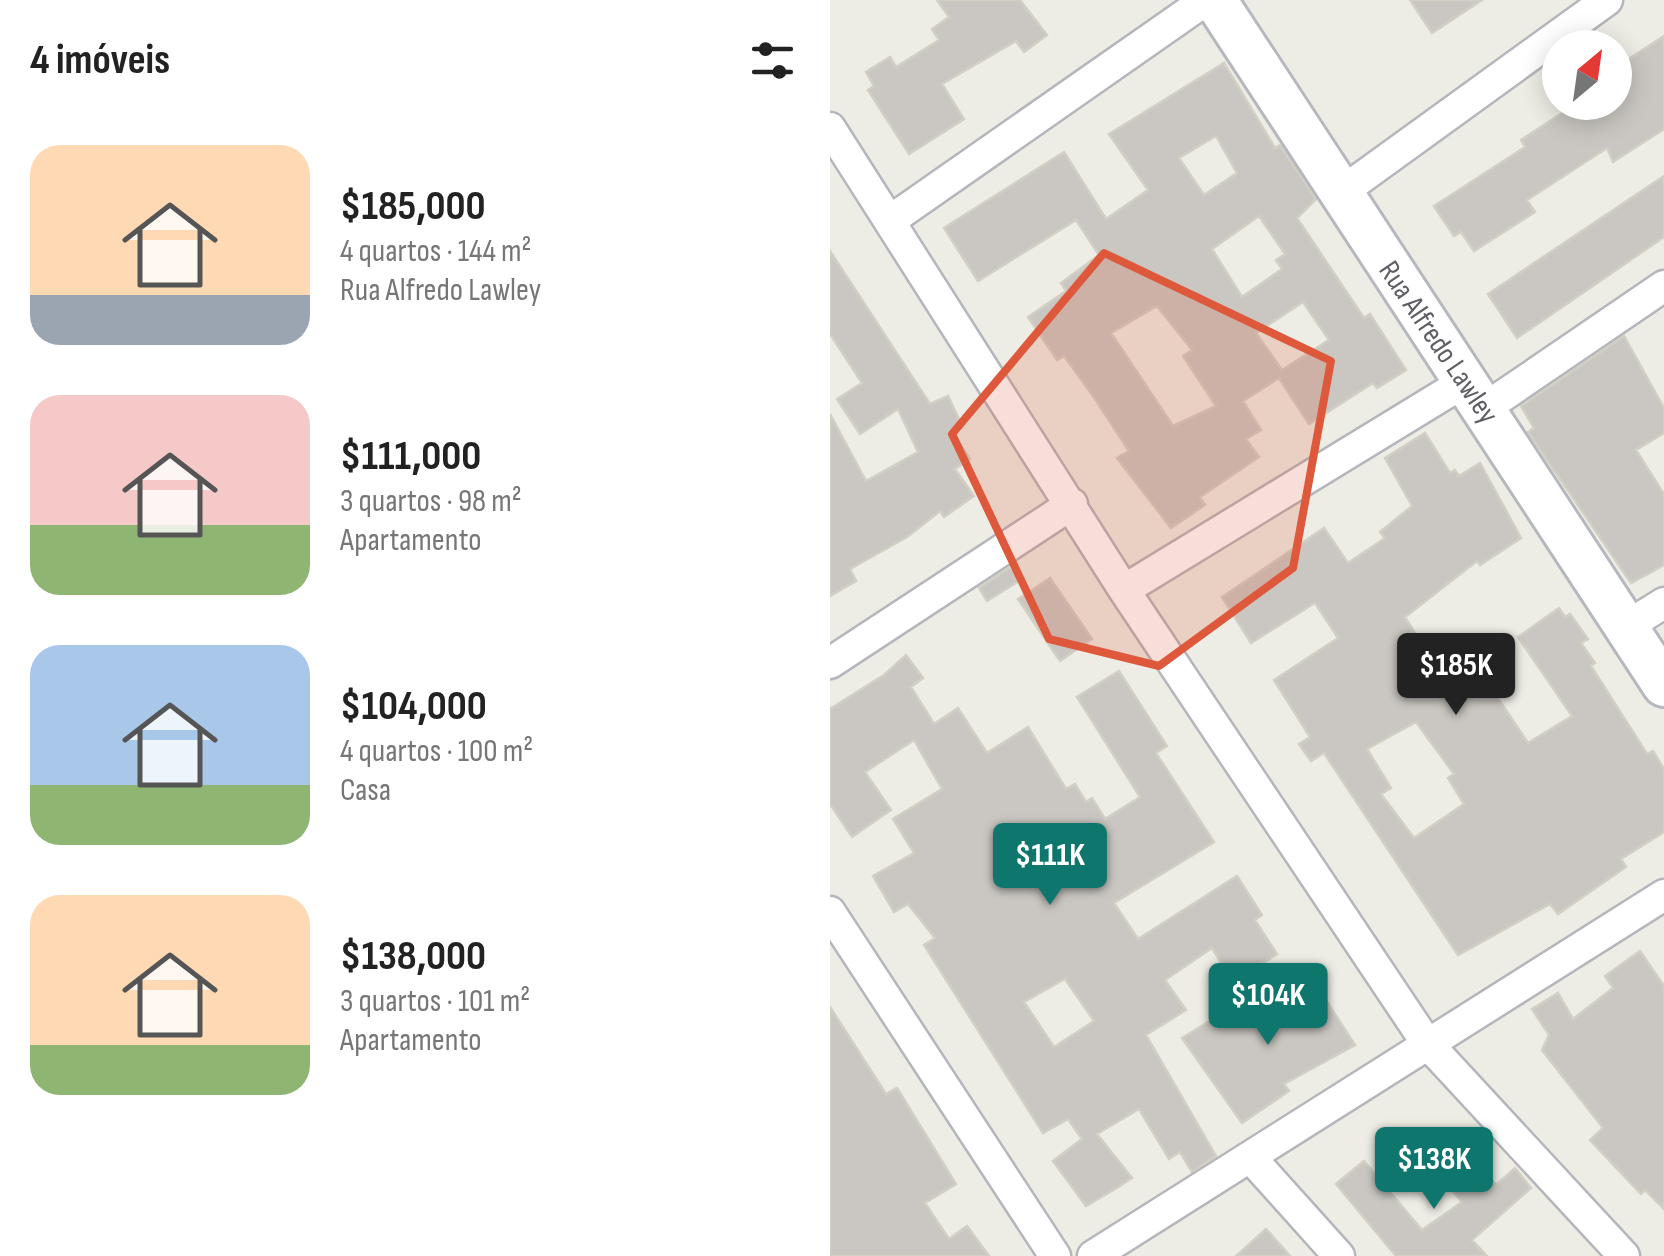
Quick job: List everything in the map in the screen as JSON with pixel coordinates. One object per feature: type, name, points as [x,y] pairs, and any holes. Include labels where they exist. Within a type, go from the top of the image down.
[{"type":"main road","name":"Rua Alfredo Lawley","points":[[1215,0],[1664,684]]},
{"type":"street","points":[[891,220],[1206,0]]},
{"type":"street","points":[[1339,194],[1607,0]]},
{"type":"street","points":[[830,128],[1124,590],[1426,1042],[1624,1256]]},
{"type":"street","points":[[1124,590],[1664,286]]},
{"type":"street","points":[[830,663],[1072,504]]},
{"type":"street","points":[[1627,626],[1664,603]]},
{"type":"street","points":[[1093,1256],[1664,895]]},
{"type":"street","points":[[830,912],[1054,1256]]},
{"type":"street","points":[[1251,1158],[1339,1256]]},
{"type":"highlighted area","points":[[1104,253],[1331,361],[1293,568],[1159,666],[1049,639],[952,434]]},
{"type":"building","points":[[937,0],[1020,0],[1047,35],[1024,52],[1016,41],[942,84],[964,119],[909,154],[868,90],[874,86],[866,72],[890,57],[896,67],[939,40],[932,29],[949,17]]},
{"type":"building","points":[[1410,0],[1482,0],[1432,33]]},
{"type":"building","points":[[1664,36],[1664,129],[1613,162],[1607,148],[1527,200],[1535,212],[1474,251],[1461,232],[1454,236],[1434,206],[1525,147],[1521,140],[1552,120],[1632,120],[1632,57]]},
{"type":"building","points":[[1224,63],[1275,148],[1280,145],[1316,199],[1297,218],[1364,318],[1370,314],[1406,370],[1377,388],[1373,383],[1309,424],[1279,378],[1243,401],[1261,430],[1246,439],[1259,457],[1200,497],[1205,505],[1171,528],[1117,458],[1129,451],[1093,396],[1064,356],[1057,360],[1028,317],[1066,291],[1061,283],[1099,255],[1076,220],[978,281],[944,228],[1064,152],[1106,219],[1148,190],[1109,134]],"holes":[[[1216,136],[1237,173],[1204,195],[1179,158]],[[1259,216],[1285,254],[1276,260],[1282,269],[1242,297],[1212,249]],[[1303,302],[1329,340],[1282,370],[1256,333]],[[1157,306],[1192,350],[1183,356],[1216,406],[1173,426],[1111,333]]]},
{"type":"building","points":[[1664,176],[1664,237],[1517,338],[1488,294]]},
{"type":"building","points":[[830,251],[930,404],[948,396],[962,426],[951,431],[970,459],[955,469],[974,496],[944,517],[940,511],[907,537],[850,569],[856,581],[830,596],[830,414],[866,481],[918,452],[898,409],[860,434],[837,399],[862,383],[830,334]]},
{"type":"building","points":[[1624,336],[1664,408],[1664,433],[1636,450],[1664,494],[1664,565],[1631,583],[1528,432],[1534,428],[1521,406]]},
{"type":"building","points":[[1425,433],[1450,473],[1455,470],[1459,476],[1480,463],[1521,538],[1480,565],[1477,561],[1405,617],[1435,666],[1464,647],[1528,743],[1572,716],[1518,637],[1559,608],[1565,617],[1570,614],[1588,639],[1581,643],[1595,663],[1591,666],[1647,754],[1653,751],[1664,769],[1664,832],[1621,859],[1626,867],[1558,914],[1550,904],[1458,955],[1324,753],[1311,761],[1299,744],[1310,737],[1274,680],[1338,638],[1315,603],[1251,643],[1222,597],[1324,528],[1348,563],[1385,538],[1380,532],[1412,506],[1385,458]],"holes":[[[1416,722],[1454,774],[1448,778],[1464,804],[1414,838],[1381,794],[1391,788],[1367,749]]]},
{"type":"building","points":[[1011,567],[1019,581],[987,601],[979,588]]},
{"type":"building","points":[[1050,578],[1092,639],[1060,661],[1018,599]]},
{"type":"building","points":[[906,655],[923,678],[911,687],[934,724],[958,708],[987,753],[1028,727],[1066,789],[1075,784],[1086,802],[1092,798],[1105,819],[1140,797],[1077,697],[1119,671],[1167,746],[1156,753],[1214,842],[1114,903],[1138,939],[1237,876],[1262,915],[1255,920],[1277,954],[1233,982],[1212,948],[1165,980],[1186,1010],[1146,1035],[1216,1156],[1192,1172],[1180,1152],[1169,1159],[1139,1109],[1097,1134],[1132,1178],[1086,1206],[1053,1161],[1082,1139],[1068,1119],[1043,1133],[924,945],[935,938],[908,904],[894,912],[873,876],[914,853],[893,819],[942,789],[914,740],[865,772],[891,810],[852,837],[830,804],[830,709],[884,675]],"holes":[[[1065,979],[1094,1021],[1054,1047],[1024,1002]]]},
{"type":"building","points":[[1640,951],[1664,986],[1664,1209],[1645,1190],[1641,1194],[1590,1140],[1603,1128],[1542,1050],[1549,1035],[1532,1009],[1558,993],[1573,1019],[1613,988],[1605,976]]},
{"type":"building","points":[[1313,980],[1355,1045],[1284,1084],[1289,1091],[1242,1123],[1182,1038],[1234,1006],[1245,1023]]},
{"type":"building","points":[[830,1007],[886,1094],[897,1088],[956,1184],[925,1203],[949,1239],[967,1226],[989,1256],[830,1256]]},
{"type":"building","points":[[1364,1161],[1422,1230],[1462,1202],[1448,1186],[1477,1163],[1496,1185],[1515,1168],[1531,1188],[1472,1240],[1487,1256],[1396,1256],[1336,1184]]},
{"type":"building","points":[[1266,1229],[1290,1256],[1236,1256]]}]
